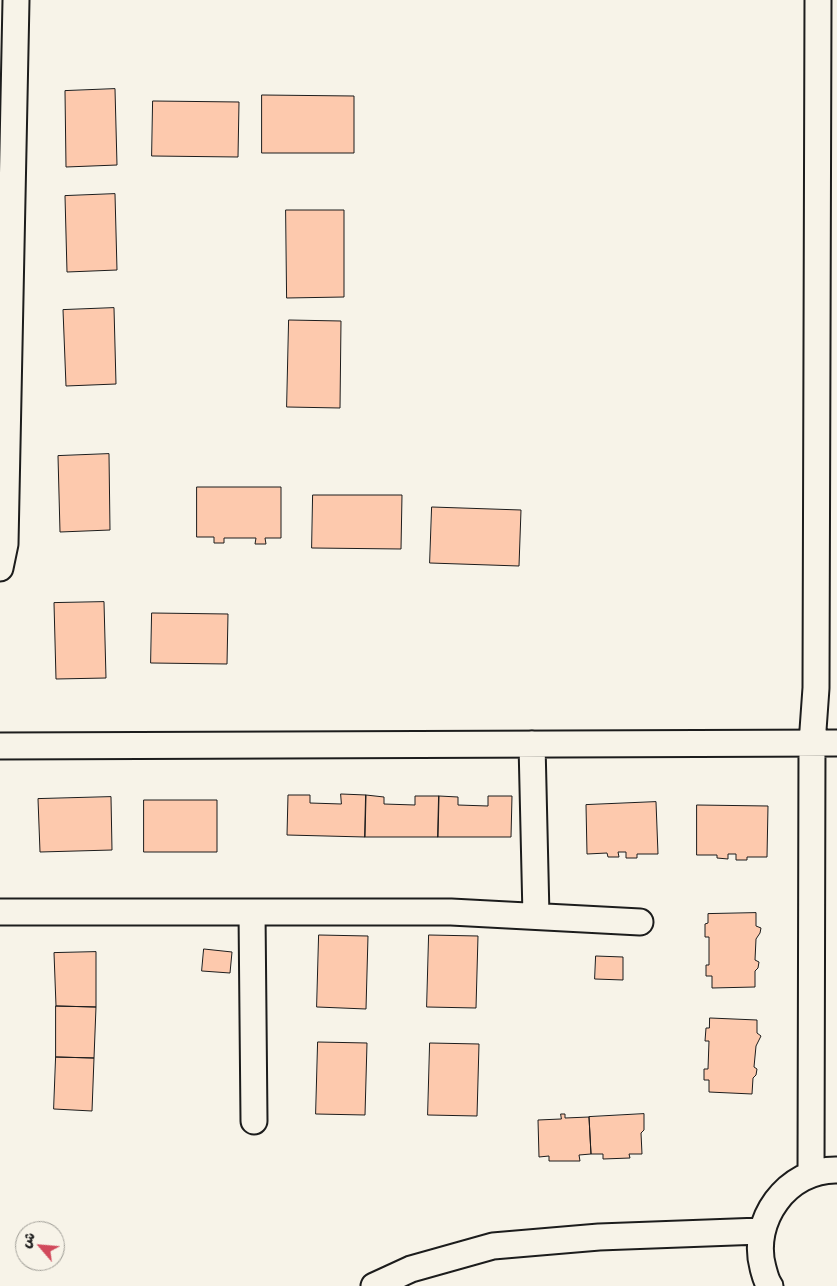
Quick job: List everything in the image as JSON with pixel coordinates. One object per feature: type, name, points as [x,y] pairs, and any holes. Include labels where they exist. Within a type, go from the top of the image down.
[{"type":"street","points":[[0,568],[5,544],[16,0]]},
{"type":"street","points":[[811,1173],[812,744],[816,688],[818,0]]},
{"type":"street","points":[[0,746],[837,743]]},
{"type":"street","points":[[532,744],[536,916]]},
{"type":"street","points":[[0,912],[451,912],[640,922]]},
{"type":"street","points":[[252,912],[254,1122]]},
{"type":"street","points":[[770,1286],[767,1282],[760,1257],[761,1231],[771,1207],[788,1188],[811,1173],[837,1170]]},
{"type":"street","points":[[374,1286],[411,1270],[493,1246],[599,1237],[761,1231]]},
{"type":"building","points":[[115,89],[117,165],[66,167],[65,91]]},
{"type":"building","points":[[262,95],[354,96],[354,153],[262,153]]},
{"type":"building","points":[[153,101],[239,102],[238,157],[152,156]]},
{"type":"building","points":[[115,194],[117,270],[67,272],[65,196]]},
{"type":"building","points":[[286,210],[344,210],[344,297],[287,298]]},
{"type":"building","points":[[114,308],[116,384],[66,386],[63,310]]},
{"type":"building","points":[[289,320],[341,321],[340,408],[287,407]]},
{"type":"building","points":[[109,454],[110,530],[60,532],[58,456]]},
{"type":"building","points":[[197,487],[281,487],[281,538],[265,538],[266,544],[255,544],[256,538],[224,538],[224,543],[214,543],[214,537],[197,537]]},
{"type":"building","points":[[313,495],[402,495],[401,549],[312,548]]},
{"type":"building","points":[[432,507],[521,510],[519,566],[430,563]]},
{"type":"building","points":[[104,602],[106,678],[56,679],[54,603]]},
{"type":"building","points":[[152,613],[228,614],[227,664],[151,663]]},
{"type":"building","points":[[341,794],[366,795],[365,837],[287,835],[288,795],[310,795],[310,803],[341,804]]},
{"type":"building","points":[[366,795],[384,797],[384,804],[415,805],[415,796],[439,796],[438,837],[365,837]]},
{"type":"building","points":[[439,796],[458,797],[458,805],[488,806],[488,796],[512,796],[511,837],[438,837]]},
{"type":"building","points":[[111,797],[112,850],[40,852],[38,799]]},
{"type":"building","points":[[144,800],[217,800],[217,852],[144,852]]},
{"type":"building","points":[[656,802],[658,854],[637,854],[637,858],[626,858],[626,852],[618,852],[619,857],[608,857],[607,853],[587,854],[586,805]]},
{"type":"building","points":[[697,805],[768,806],[767,857],[747,857],[747,860],[736,860],[736,854],[728,854],[728,859],[717,858],[717,855],[697,855]]},
{"type":"building","points":[[756,913],[756,926],[761,928],[756,939],[755,960],[759,962],[758,968],[755,971],[755,987],[712,988],[712,976],[706,976],[706,965],[709,965],[709,937],[705,937],[705,924],[708,923],[708,914]]},
{"type":"building","points":[[319,935],[368,936],[366,1009],[317,1007]]},
{"type":"building","points":[[429,935],[478,936],[476,1008],[427,1007]]},
{"type":"building","points":[[204,949],[232,952],[230,973],[202,971]]},
{"type":"building","points":[[96,952],[96,1007],[56,1006],[54,953]]},
{"type":"building","points":[[596,956],[623,957],[623,980],[595,979]]},
{"type":"building","points":[[56,1006],[96,1007],[94,1058],[56,1057]]},
{"type":"building","points":[[710,1018],[757,1020],[757,1033],[761,1036],[756,1046],[754,1067],[757,1069],[756,1075],[753,1078],[752,1094],[709,1092],[709,1080],[704,1080],[704,1069],[708,1069],[709,1041],[705,1041],[706,1028],[709,1028]]},
{"type":"building","points":[[318,1042],[367,1043],[365,1115],[316,1114]]},
{"type":"building","points":[[430,1043],[479,1044],[477,1116],[428,1115]]},
{"type":"building","points":[[56,1057],[94,1058],[92,1111],[54,1109]]},
{"type":"building","points":[[561,1114],[565,1114],[565,1118],[589,1117],[591,1154],[579,1155],[580,1161],[549,1161],[549,1156],[539,1157],[538,1120],[561,1119]]},
{"type":"building","points":[[644,1114],[644,1130],[641,1133],[642,1154],[629,1154],[630,1158],[603,1159],[603,1154],[591,1154],[589,1117]]}]
